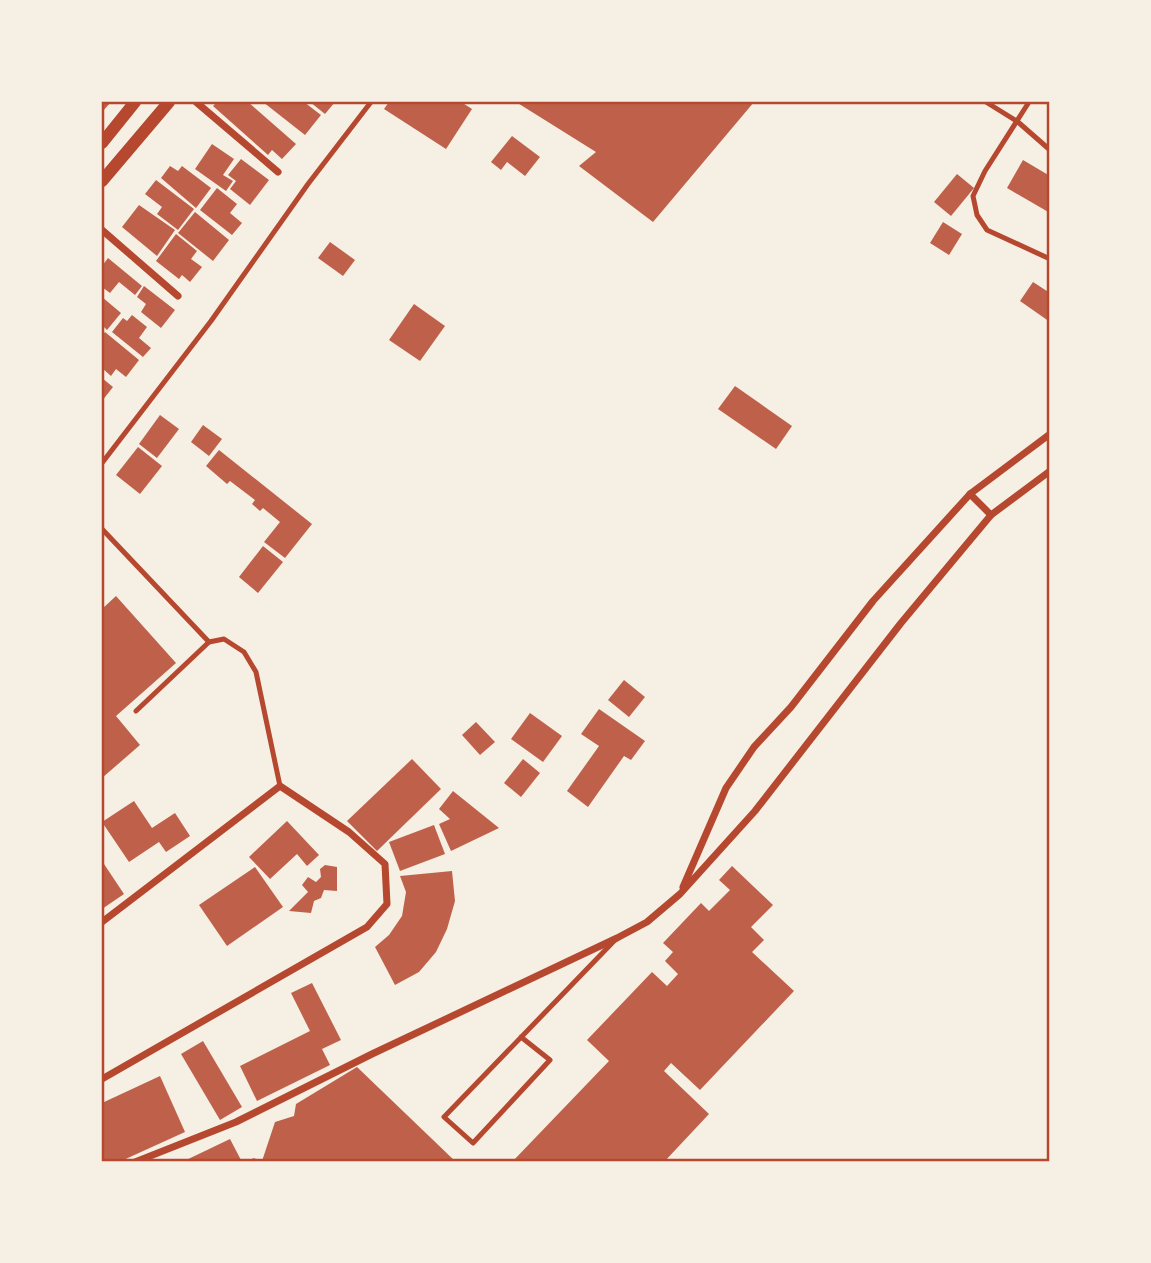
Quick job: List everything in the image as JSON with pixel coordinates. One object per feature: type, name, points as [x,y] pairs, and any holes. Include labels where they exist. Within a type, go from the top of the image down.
[{"type":"street","points":[[102,144],[135,102]]},
{"type":"street","points":[[102,181],[169,102]]},
{"type":"street","points":[[197,102],[278,172]]},
{"type":"street","points":[[102,230],[178,296]]},
{"type":"street","points":[[680,894],[726,788],[754,747],[791,707],[873,601],[970,494],[1049,434]]},
{"type":"street","points":[[135,1161],[236,1122],[647,922],[680,894],[755,811],[901,623],[991,515],[1049,471]]},
{"type":"street","points":[[970,494],[991,515]]},
{"type":"street","points":[[102,922],[280,786],[349,832],[385,864],[387,904],[367,927],[102,1079]]},
{"type":"lane","points":[[102,463],[211,321],[308,184],[371,102]]},
{"type":"lane","points":[[986,102],[1018,122],[1049,150]]},
{"type":"lane","points":[[1029,102],[985,171],[973,196],[977,215],[987,230],[1049,258]]},
{"type":"lane","points":[[102,528],[209,642]]},
{"type":"lane","points":[[136,711],[209,642],[225,639],[244,652],[256,672],[280,786]]},
{"type":"lane","points":[[521,1037],[550,1060],[473,1143],[443,1117],[617,938]]},
{"type":"building","points":[[102,102],[111,102],[102,112]]},
{"type":"building","points":[[217,102],[248,102],[296,144],[282,159],[272,150],[268,155],[213,106]]},
{"type":"building","points":[[263,102],[304,102],[321,115],[305,135]]},
{"type":"building","points":[[310,102],[335,102],[325,114]]},
{"type":"building","points":[[389,102],[461,102],[472,109],[446,149],[384,109]]},
{"type":"building","points":[[516,102],[754,102],[653,222],[579,166],[596,152]]},
{"type":"building","points":[[512,136],[540,157],[525,176],[507,162],[501,170],[491,162]]},
{"type":"building","points":[[212,144],[234,159],[223,175],[233,181],[226,191],[195,169]]},
{"type":"building","points":[[241,159],[269,180],[250,205],[230,189],[236,181],[228,175]]},
{"type":"building","points":[[1023,160],[1050,176],[1050,213],[1007,188]]},
{"type":"building","points":[[170,166],[178,171],[182,166],[211,188],[196,208],[161,178]]},
{"type":"building","points":[[957,174],[974,188],[951,216],[934,202]]},
{"type":"building","points":[[156,180],[194,209],[178,230],[157,214],[162,207],[145,194]]},
{"type":"building","points":[[217,188],[237,204],[230,213],[242,223],[232,235],[200,210]]},
{"type":"building","points":[[139,205],[175,230],[157,256],[122,227]]},
{"type":"building","points":[[195,212],[229,240],[213,261],[178,233]]},
{"type":"building","points":[[943,222],[962,234],[949,255],[930,243]]},
{"type":"building","points":[[176,234],[197,251],[191,259],[202,267],[190,282],[182,275],[179,279],[156,261]]},
{"type":"building","points":[[330,242],[355,260],[343,276],[318,258]]},
{"type":"building","points":[[108,258],[142,286],[135,295],[119,282],[110,293],[102,287],[102,266]]},
{"type":"building","points":[[1033,282],[1050,293],[1050,322],[1020,301]]},
{"type":"building","points":[[144,286],[175,310],[161,328],[141,312],[146,304],[137,297]]},
{"type":"building","points":[[102,297],[121,313],[107,330],[102,325]]},
{"type":"building","points":[[414,304],[445,326],[420,361],[389,340]]},
{"type":"building","points":[[132,315],[147,327],[139,338],[151,348],[143,357],[112,332],[123,318],[127,321]]},
{"type":"building","points":[[105,332],[139,360],[126,377],[116,369],[111,376],[102,368],[102,336]]},
{"type":"building","points":[[102,378],[113,387],[102,401]]},
{"type":"building","points":[[735,386],[792,426],[776,449],[718,409]]},
{"type":"building","points":[[160,415],[179,429],[157,458],[139,444]]},
{"type":"building","points":[[203,425],[222,439],[209,456],[191,442]]},
{"type":"building","points":[[138,447],[162,466],[140,494],[116,475]]},
{"type":"building","points":[[219,450],[312,524],[285,558],[264,542],[280,522],[263,508],[260,511],[252,504],[255,500],[230,481],[227,484],[206,466]]},
{"type":"building","points":[[263,546],[283,562],[258,593],[239,577]]},
{"type":"building","points":[[116,596],[176,663],[116,716],[140,745],[102,778],[102,609]]},
{"type":"building","points":[[624,680],[645,697],[629,717],[608,700]]},
{"type":"building","points":[[599,709],[645,741],[631,760],[624,756],[588,807],[567,791],[599,746],[581,734]]},
{"type":"building","points":[[530,713],[562,736],[543,762],[511,739]]},
{"type":"building","points":[[476,722],[495,742],[480,755],[462,735]]},
{"type":"building","points":[[412,759],[441,789],[377,851],[347,821]]},
{"type":"building","points":[[523,759],[540,773],[521,797],[504,783]]},
{"type":"building","points":[[453,791],[499,828],[451,851],[439,824],[450,819],[439,809]]},
{"type":"building","points":[[134,801],[152,828],[175,813],[190,836],[166,852],[159,842],[129,862],[102,822]]},
{"type":"building","points":[[287,821],[319,855],[307,866],[297,854],[270,879],[249,857]]},
{"type":"building","points":[[434,825],[445,854],[400,871],[389,842]]},
{"type":"building","points":[[102,861],[124,894],[102,909]]},
{"type":"building","points":[[325,865],[337,867],[337,891],[324,890],[321,898],[314,901],[311,913],[289,911],[308,892],[302,885],[308,877],[316,882],[321,877],[320,869]]},
{"type":"building","points":[[732,866],[773,905],[751,927],[764,940],[752,952],[794,991],[700,1090],[671,1063],[664,1071],[709,1114],[664,1162],[512,1162],[609,1061],[587,1040],[652,972],[667,986],[678,974],[665,961],[673,952],[663,943],[701,903],[709,911],[730,890],[719,880]]},
{"type":"building","points":[[255,867],[283,907],[227,946],[199,905]]},
{"type":"building","points":[[452,871],[455,901],[447,929],[436,952],[419,972],[395,985],[375,947],[389,935],[402,916],[406,892],[400,876]]},
{"type":"building","points":[[312,983],[341,1040],[322,1049],[330,1065],[257,1101],[240,1066],[310,1031],[291,993]]},
{"type":"building","points":[[203,1041],[242,1107],[220,1120],[181,1054]]},
{"type":"building","points":[[357,1067],[456,1162],[250,1162],[253,1158],[262,1161],[275,1122],[294,1116],[296,1104]]},
{"type":"building","points":[[160,1076],[185,1132],[119,1162],[102,1162],[102,1103]]},
{"type":"building","points":[[230,1139],[242,1162],[182,1162]]}]
